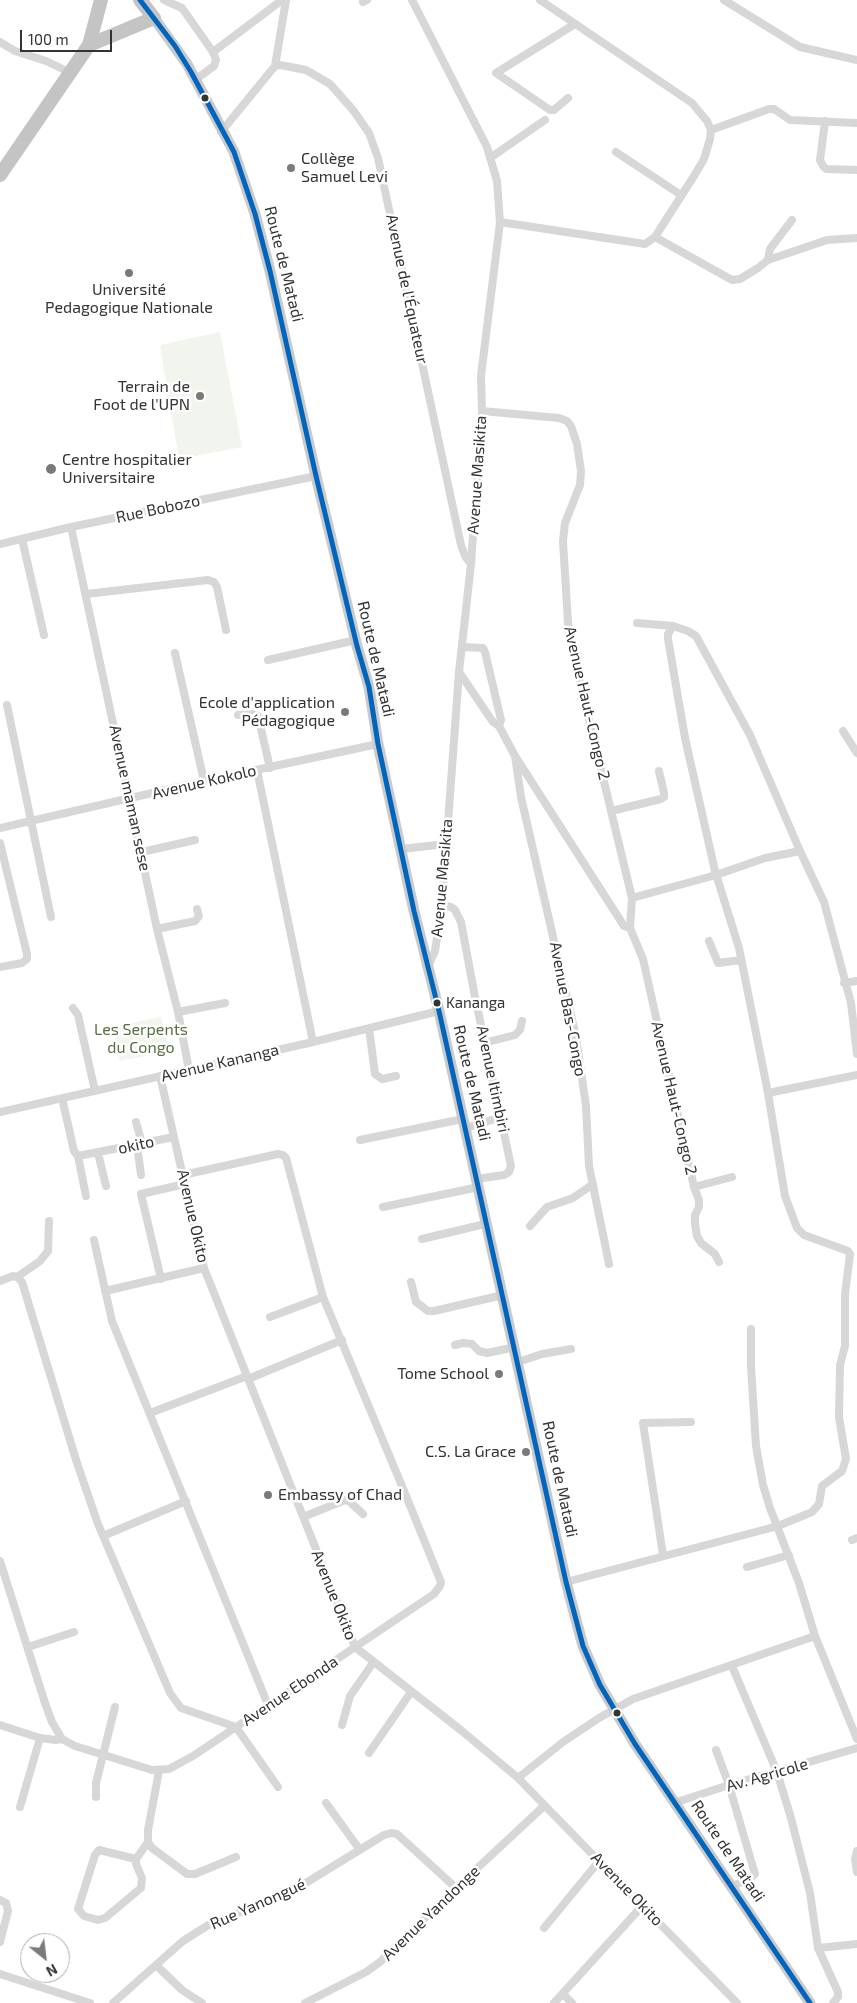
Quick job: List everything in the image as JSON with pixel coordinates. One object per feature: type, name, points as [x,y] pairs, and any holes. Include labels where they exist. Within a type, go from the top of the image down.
[{"type":"highway","points":[[0,175],[89,44],[101,0]]},
{"type":"highway","points":[[89,44],[154,18],[140,0]]},
{"type":"main road","name":"Route de Matadi","points":[[154,18],[175,46],[195,80],[221,132],[234,152],[258,224],[316,476],[368,686],[378,744],[465,1124],[485,1224],[515,1347],[566,1582],[583,1646],[600,1685],[635,1744],[676,1802],[810,2003]]},
{"type":"street","points":[[164,0],[182,8],[213,52],[216,63],[195,80]]},
{"type":"street","points":[[213,52],[282,0]]},
{"type":"street","points":[[221,132],[275,66],[286,0]]},
{"type":"street","name":"Avenue Masikita","points":[[412,0],[475,122],[490,158],[496,181],[500,222],[481,376],[482,411],[472,564],[459,672],[442,905],[435,951],[428,967]]},
{"type":"street","points":[[500,222],[645,244],[655,237],[704,159],[711,130],[704,116],[692,103],[540,0]]},
{"type":"street","points":[[724,0],[800,47],[857,60]]},
{"type":"street","points":[[568,98],[554,110],[547,109],[496,73],[575,24]]},
{"type":"street","points":[[0,42],[15,51],[46,61],[71,73]]},
{"type":"street","name":"Avenue de l'Équateur","points":[[275,66],[280,65],[306,70],[330,84],[353,110],[369,133],[380,168],[461,545],[465,556],[472,564]]},
{"type":"street","points":[[711,130],[769,109],[774,109],[790,120],[857,123]]},
{"type":"street","points":[[490,158],[545,120]]},
{"type":"street","points":[[826,122],[820,160],[823,166],[826,168],[857,170]]},
{"type":"street","points":[[616,152],[681,195]]},
{"type":"street","points":[[768,260],[770,249],[792,220]]},
{"type":"street","points":[[655,237],[732,280],[740,279],[768,260],[827,240],[857,238]]},
{"type":"street","name":"Avenue Haut-Congo 2","points":[[482,411],[559,418],[567,421],[571,426],[577,444],[581,471],[580,485],[566,523],[563,541],[568,623],[575,662],[632,898],[630,928],[643,959],[700,1207],[696,1215],[697,1236],[701,1243],[715,1254],[719,1262]]},
{"type":"street","name":"Rue Bobozo","points":[[0,544],[71,527],[316,476]]},
{"type":"street","name":"Avenue maman sese","points":[[71,527],[157,929],[178,1012],[188,1070]]},
{"type":"street","points":[[22,539],[44,635]]},
{"type":"street","points":[[86,594],[208,580],[214,582],[217,587],[226,630]]},
{"type":"street","points":[[637,623],[673,626],[696,636],[750,734],[824,902],[853,1014],[857,1054]]},
{"type":"street","points":[[566,1582],[778,1526],[812,1512],[819,1504],[822,1486],[835,1477],[845,1465],[846,1459],[839,1417],[840,1365],[845,1346],[846,1294],[850,1254],[843,1249],[809,1238],[798,1228],[785,1196],[768,1093],[741,960],[729,913],[716,874],[674,682],[668,639],[668,634],[673,626]]},
{"type":"street","points":[[268,660],[356,640]]},
{"type":"street","points":[[462,647],[483,648],[485,652],[501,720],[499,726]]},
{"type":"street","points":[[176,653],[204,781]]},
{"type":"street","points":[[459,672],[493,722],[499,726],[515,756],[624,926],[630,928]]},
{"type":"street","points":[[7,705],[51,917]]},
{"type":"street","points":[[238,716],[252,714],[258,716],[270,768]]},
{"type":"street","points":[[843,730],[857,753]]},
{"type":"street","name":"Avenue Kokolo","points":[[0,828],[204,781],[378,744]]},
{"type":"street","name":"Avenue Bas-Congo","points":[[515,756],[520,797],[576,1037],[586,1106],[589,1166],[609,1264]]},
{"type":"street","points":[[257,770],[313,1042]]},
{"type":"street","points":[[611,811],[664,797],[658,771]]},
{"type":"street","points":[[142,852],[196,840]]},
{"type":"street","points":[[0,843],[27,959],[0,967]]},
{"type":"street","points":[[402,849],[446,844]]},
{"type":"street","points":[[632,898],[765,858],[800,851]]},
{"type":"street","name":"Avenue Itimbiri","points":[[442,905],[455,910],[461,922],[484,1043],[511,1166],[509,1172],[504,1175],[478,1183]]},
{"type":"street","points":[[157,929],[195,921],[199,916],[197,908]]},
{"type":"street","points":[[709,941],[718,963],[741,960]]},
{"type":"street","points":[[844,983],[857,981]]},
{"type":"street","points":[[178,1012],[225,1003]]},
{"type":"street","points":[[73,1008],[78,1015],[95,1091]]},
{"type":"street","name":"Avenue Kananga","points":[[0,1112],[313,1042],[439,1011]]},
{"type":"street","points":[[484,1043],[515,1036],[520,1030],[522,1022]]},
{"type":"street","points":[[369,1028],[378,1078],[396,1076]]},
{"type":"street","points":[[768,1093],[857,1075]]},
{"type":"street","name":"Avenue Okito","points":[[160,1076],[204,1268],[355,1647],[518,1778],[600,1860],[737,2003]]},
{"type":"street","points":[[62,1098],[74,1151],[78,1156],[86,1196]]},
{"type":"street","points":[[360,1140],[501,1117]]},
{"type":"street","points":[[136,1122],[140,1145]]},
{"type":"street","name":"okito","points":[[78,1156],[174,1137]]},
{"type":"street","name":"okito","points":[[140,1145],[141,1175]]},
{"type":"street","name":"okito","points":[[98,1153],[106,1186]]},
{"type":"street","points":[[150,1413],[342,1340],[323,1297],[288,1162],[283,1154],[184,1175]]},
{"type":"street","points":[[694,1187],[732,1177]]},
{"type":"street","points":[[383,1207],[478,1183]]},
{"type":"street","points":[[161,1279],[141,1194],[186,1184]]},
{"type":"street","points":[[530,1226],[548,1208],[573,1198],[592,1184]]},
{"type":"street","points":[[0,1280],[17,1277],[40,1261],[48,1252],[49,1221]]},
{"type":"street","points":[[422,1239],[485,1224]]},
{"type":"street","points":[[94,1240],[112,1321],[268,1705]]},
{"type":"street","points":[[105,1291],[204,1268]]},
{"type":"street","points":[[17,1277],[22,1282],[77,1463],[103,1536],[170,1693],[177,1705],[189,1712],[236,1727],[278,1787]]},
{"type":"street","points":[[411,1282],[416,1302],[428,1311],[503,1296]]},
{"type":"street","points":[[270,1317],[323,1297]]},
{"type":"street","points":[[751,1329],[751,1367],[756,1446],[764,1485],[770,1508],[789,1555],[815,1636],[857,1739]]},
{"type":"street","name":"Avenue Ebonda","points":[[159,1771],[179,1765],[434,1594],[440,1586],[437,1573],[342,1340]]},
{"type":"street","points":[[455,1345],[463,1343],[472,1344],[479,1350],[487,1353],[515,1347]]},
{"type":"street","points":[[518,1362],[542,1354],[571,1349]]},
{"type":"street","points":[[663,1555],[643,1423],[691,1422]]},
{"type":"street","points":[[303,1517],[345,1500],[349,1500],[363,1514]]},
{"type":"street","points":[[103,1536],[186,1501]]},
{"type":"street","points":[[747,1567],[789,1555]]},
{"type":"street","points":[[0,1561],[45,1703],[62,1739],[74,1746],[144,1769],[159,1771],[148,1830],[148,1842],[155,1852],[186,1874],[195,1874],[236,1857]]},
{"type":"street","points":[[28,1647],[74,1632]]},
{"type":"street","points":[[518,1778],[544,1756],[614,1709],[633,1700],[815,1636]]},
{"type":"street","points":[[342,1725],[350,1696],[373,1663]]},
{"type":"street","points":[[732,1666],[777,1772],[802,1856],[810,1893],[818,1948],[838,1992],[838,1997],[833,2003]]},
{"type":"street","points":[[369,1753],[411,1692]]},
{"type":"street","points":[[96,1797],[96,1782],[115,1707]]},
{"type":"street","points":[[0,1725],[40,1738],[62,1739]]},
{"type":"street","points":[[20,1806],[40,1738]]},
{"type":"street","name":"Av. Agricole","points":[[676,1802],[857,1748]]},
{"type":"street","points":[[716,1750],[729,1785],[755,1874],[750,1879],[732,1886]]},
{"type":"street","points":[[326,1803],[360,1850]]},
{"type":"street","name":"Avenue Yandonge","points":[[305,2003],[366,1972],[380,1962],[544,1806]]},
{"type":"street","name":"Rue Yanongué","points":[[113,2003],[183,1941],[210,1924],[291,1892],[384,1835],[397,1834],[456,1888]]},
{"type":"street","points":[[136,1859],[99,1850],[95,1855],[78,1909],[84,1916],[98,1920],[105,1918],[141,1888],[142,1878],[136,1864],[136,1859],[148,1842]]},
{"type":"street","points":[[857,1852],[855,1859],[857,1872]]},
{"type":"street","points":[[544,1928],[600,1860]]},
{"type":"street","points":[[0,1900],[6,1903],[8,1911],[0,1942]]},
{"type":"street","points":[[554,2003],[643,1905]]},
{"type":"street","points":[[818,1948],[857,1944]]},
{"type":"street","points":[[157,1966],[182,1990],[202,2003]]},
{"type":"street","points":[[0,1974],[90,2003]]},
{"type":"street","points":[[562,1994],[572,2003]]},
{"type":"green space","name":"Terrain de Foot de l'UPN","points":[[220,332],[242,447],[179,459],[160,345]]},
{"type":"green space","name":"Les Serpents du Congo","points":[[161,1017],[170,1051],[120,1061],[112,1027]]},
{"type":"transit line","points":[[140,0],[175,46],[234,152],[255,214],[270,271],[316,476],[357,646],[369,687],[378,744],[414,911],[439,1011],[566,1582],[583,1646],[600,1685],[635,1744],[810,2003]]},
{"type":"place","name":"Collège Samuel Levi","points":[[291,168]]},
{"type":"place","name":"Université Pedagogique Nationale","points":[[129,273]]},
{"type":"place","name":"Terrain de Foot de l'UPN","points":[[200,396]]},
{"type":"place","name":"Centre hospitalier Universitaire","points":[[51,469]]},
{"type":"place","name":"Ecole d'application Pédagogique","points":[[345,712]]},
{"type":"place","name":"Kananga","points":[[437,1003]]},
{"type":"place","name":"Tome School","points":[[499,1374]]},
{"type":"place","name":"C.S. La Grace","points":[[526,1452]]},
{"type":"place","name":"Embassy of Chad","points":[[268,1495]]}]
